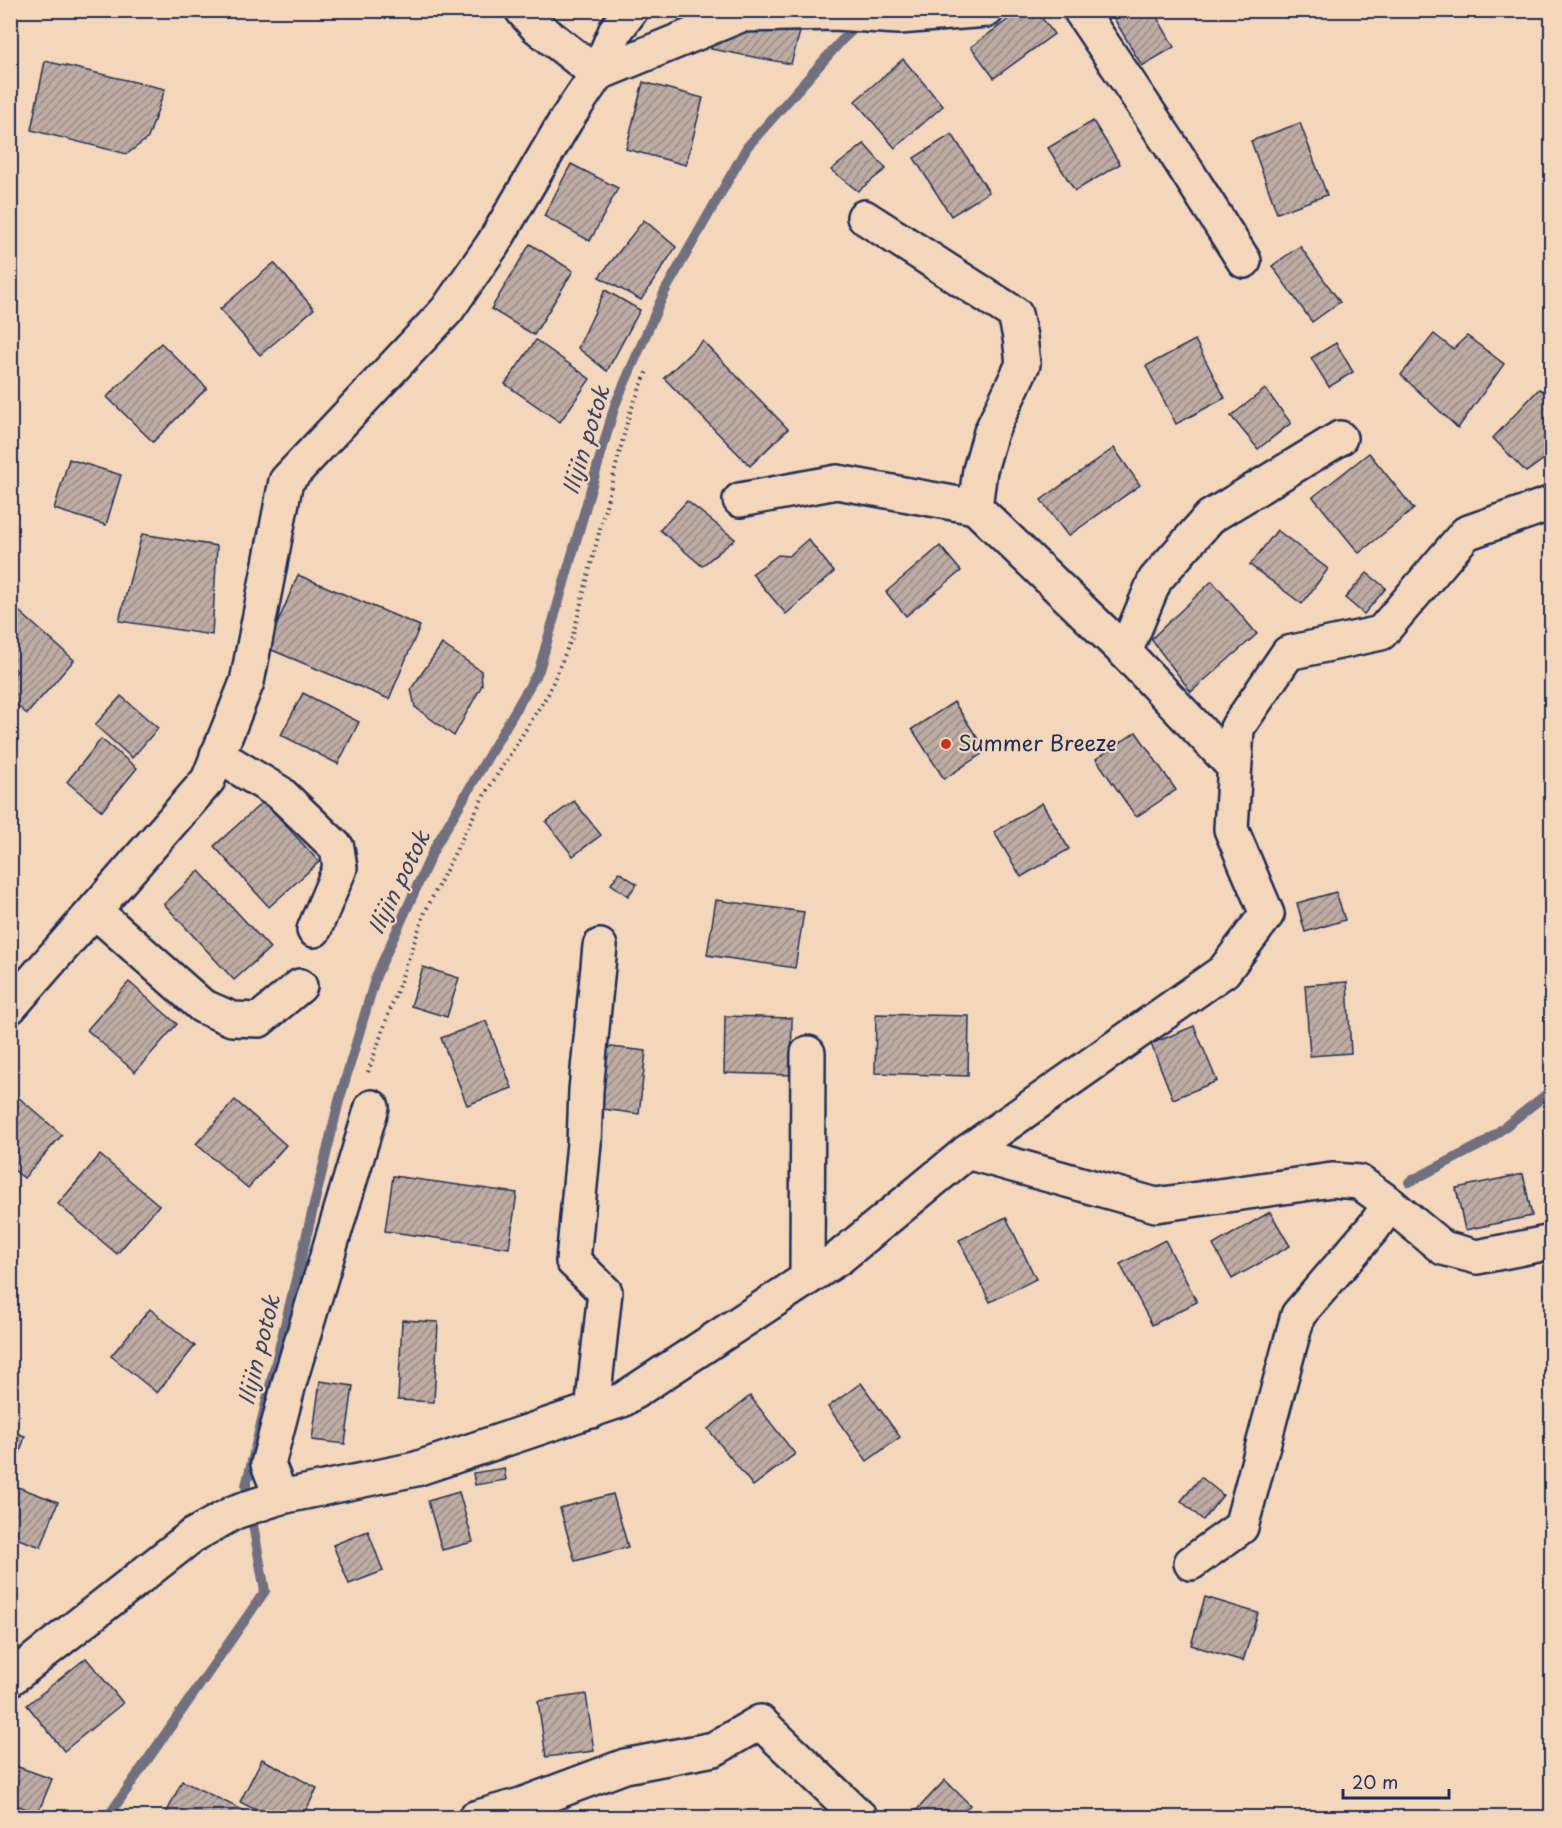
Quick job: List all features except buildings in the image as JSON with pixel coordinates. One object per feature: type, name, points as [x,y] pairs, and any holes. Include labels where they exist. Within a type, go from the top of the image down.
[{"type":"street","points":[[522,10],[536,26],[597,74]]},
{"type":"street","points":[[14,995],[95,911],[208,780],[247,682],[286,481],[447,310],[493,244],[566,120],[597,74],[616,30],[631,10]]},
{"type":"street","points":[[597,74],[741,15],[833,13],[899,17],[987,10]]},
{"type":"street","points":[[1080,10],[1244,261]]},
{"type":"street","points":[[864,217],[1015,314],[1023,364],[991,432],[980,470],[975,507]]},
{"type":"street","points":[[1125,652],[1155,580],[1210,517],[1340,438]]},
{"type":"street","points":[[740,500],[837,482],[975,507],[1125,652],[1234,767]]},
{"type":"street","points":[[10,1678],[192,1536],[235,1512],[280,1498],[416,1469],[622,1400],[840,1257],[967,1152],[1224,971],[1267,914],[1231,829],[1237,728],[1288,654],[1382,633],[1466,533],[1551,503]]},
{"type":"street","points":[[217,755],[280,793],[337,848],[340,868],[314,930]]},
{"type":"street","points":[[95,911],[202,1006],[232,1020],[259,1020],[300,986]]},
{"type":"street","points":[[592,1411],[605,1292],[573,1261],[600,946]]},
{"type":"street","points":[[807,1278],[808,1053]]},
{"type":"street","points":[[280,1498],[268,1464],[290,1380],[372,1107]]},
{"type":"street","points":[[967,1152],[1156,1205],[1332,1180],[1359,1182],[1390,1204],[1443,1248],[1477,1257],[1551,1242]]},
{"type":"street","points":[[1191,1563],[1240,1527],[1298,1315],[1373,1228],[1390,1204]]},
{"type":"street","points":[[475,1818],[521,1805],[625,1766],[714,1749],[760,1722],[861,1818]]},
{"type":"path","points":[[372,1107],[364,1085],[425,912],[482,799],[549,694],[573,635],[629,415],[647,371]]},
{"type":"waterway","name":"Ilijin potok","points":[[107,1818],[265,1591],[246,1486],[339,1101],[376,976],[435,847],[539,670],[615,405],[665,291],[747,147],[841,41],[862,21]]},
{"type":"waterway","points":[[1409,1182],[1484,1143],[1552,1090]]},
{"type":"place","name":"Summer Breeze","points":[[946,744]]}]
